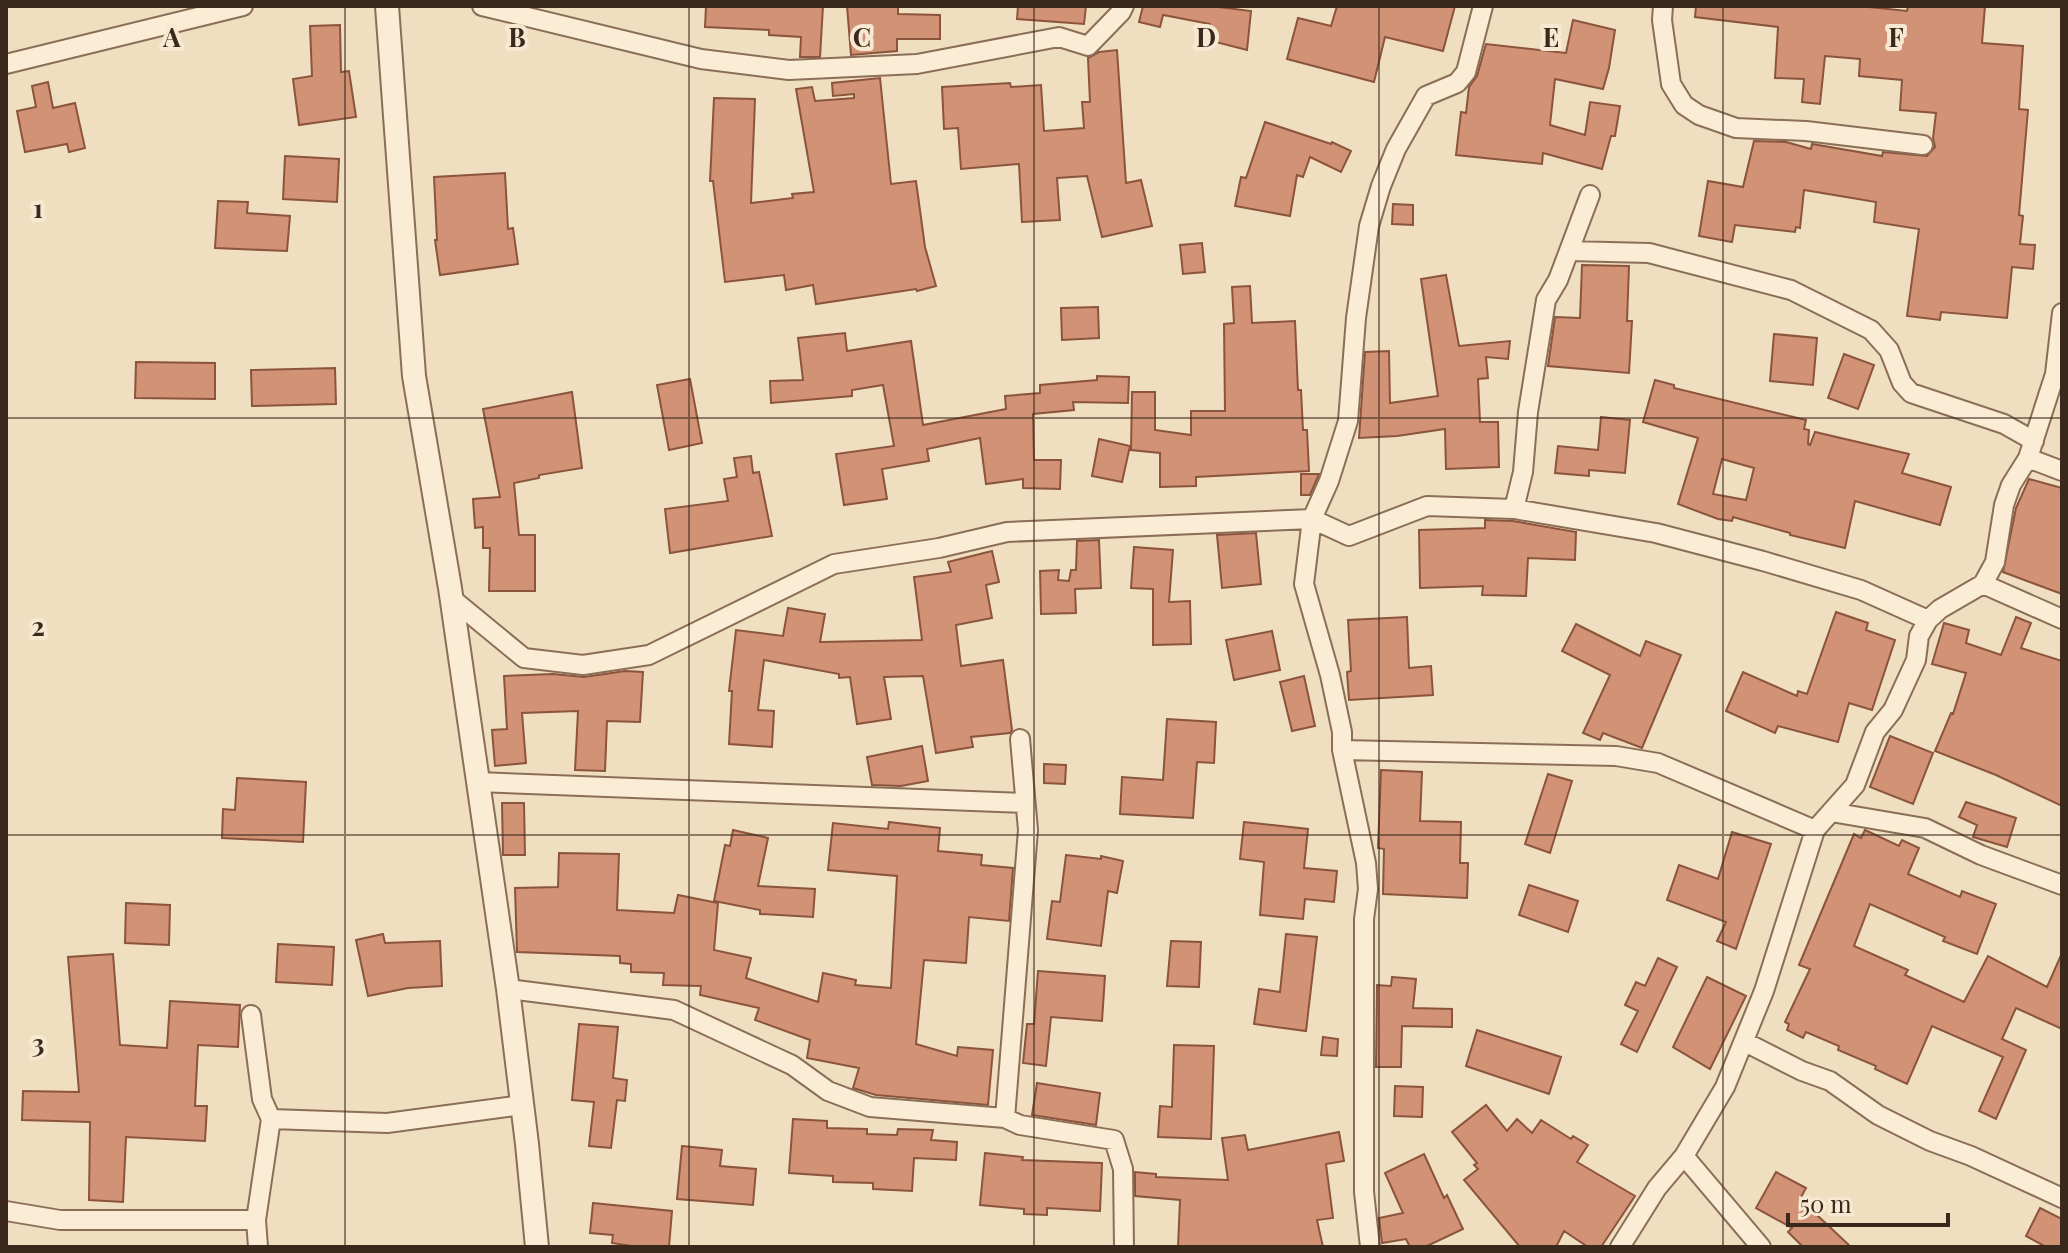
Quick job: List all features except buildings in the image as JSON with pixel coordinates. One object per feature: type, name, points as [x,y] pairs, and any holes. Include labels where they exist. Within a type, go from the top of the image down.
[{"type":"street","points":[[6,64],[243,6]]},
{"type":"street","points":[[387,6],[414,376],[451,598],[508,989],[537,1247]]},
{"type":"street","points":[[482,6],[701,59],[789,70],[917,64],[1059,37],[1088,46],[1124,6]]},
{"type":"street","points":[[1370,1247],[1364,1192],[1366,863],[1330,675],[1304,584],[1312,519],[1329,481],[1348,421],[1364,257],[1381,186],[1396,149],[1426,96],[1457,83],[1466,72],[1483,6]]},
{"type":"street","points":[[1663,6],[1662,20],[1671,84],[1684,105],[1699,115],[1736,128],[1806,131],[1923,145]]},
{"type":"street","points":[[1514,509],[1523,472],[1528,412],[1546,300],[1558,280],[1590,195]]},
{"type":"street","points":[[1569,251],[1649,253],[1791,290],[1871,330],[1889,350],[1902,383],[1911,393],[1994,420],[2062,471]]},
{"type":"street","points":[[1620,1247],[1657,1188],[1684,1156],[1725,1087],[1769,978],[1815,830],[1855,785],[1875,732],[1893,710],[1916,660],[1919,636],[1928,620],[1940,609],[1983,584],[1995,562],[2004,505],[2011,485],[2031,450],[2055,374],[2062,313]]},
{"type":"street","points":[[451,598],[524,658],[583,665],[649,655],[834,564],[939,548],[1007,532],[1312,519],[1349,536],[1427,506],[1514,509],[1656,533],[1861,590],[1928,620]]},
{"type":"street","points":[[1983,584],[2062,619]]},
{"type":"street","points":[[1005,1118],[1028,830],[1020,739]]},
{"type":"street","points":[[1342,750],[1616,756],[1658,763],[1815,830]]},
{"type":"street","points":[[477,782],[1024,803]]},
{"type":"street","points":[[1831,812],[1925,828],[1981,855],[2062,885]]},
{"type":"street","points":[[508,989],[674,1010],[792,1065],[828,1091],[870,1107],[1005,1118],[1020,1125],[1114,1140],[1123,1169],[1124,1247]]},
{"type":"street","points":[[251,1015],[262,1099],[271,1119],[256,1220],[258,1247]]},
{"type":"street","points":[[1745,1042],[1802,1071],[1830,1081],[1878,1115],[1930,1141],[1971,1156],[2062,1198]]},
{"type":"street","points":[[271,1119],[387,1123],[522,1105]]},
{"type":"street","points":[[1684,1156],[1761,1247]]},
{"type":"street","points":[[6,1211],[60,1220],[256,1220]]}]
